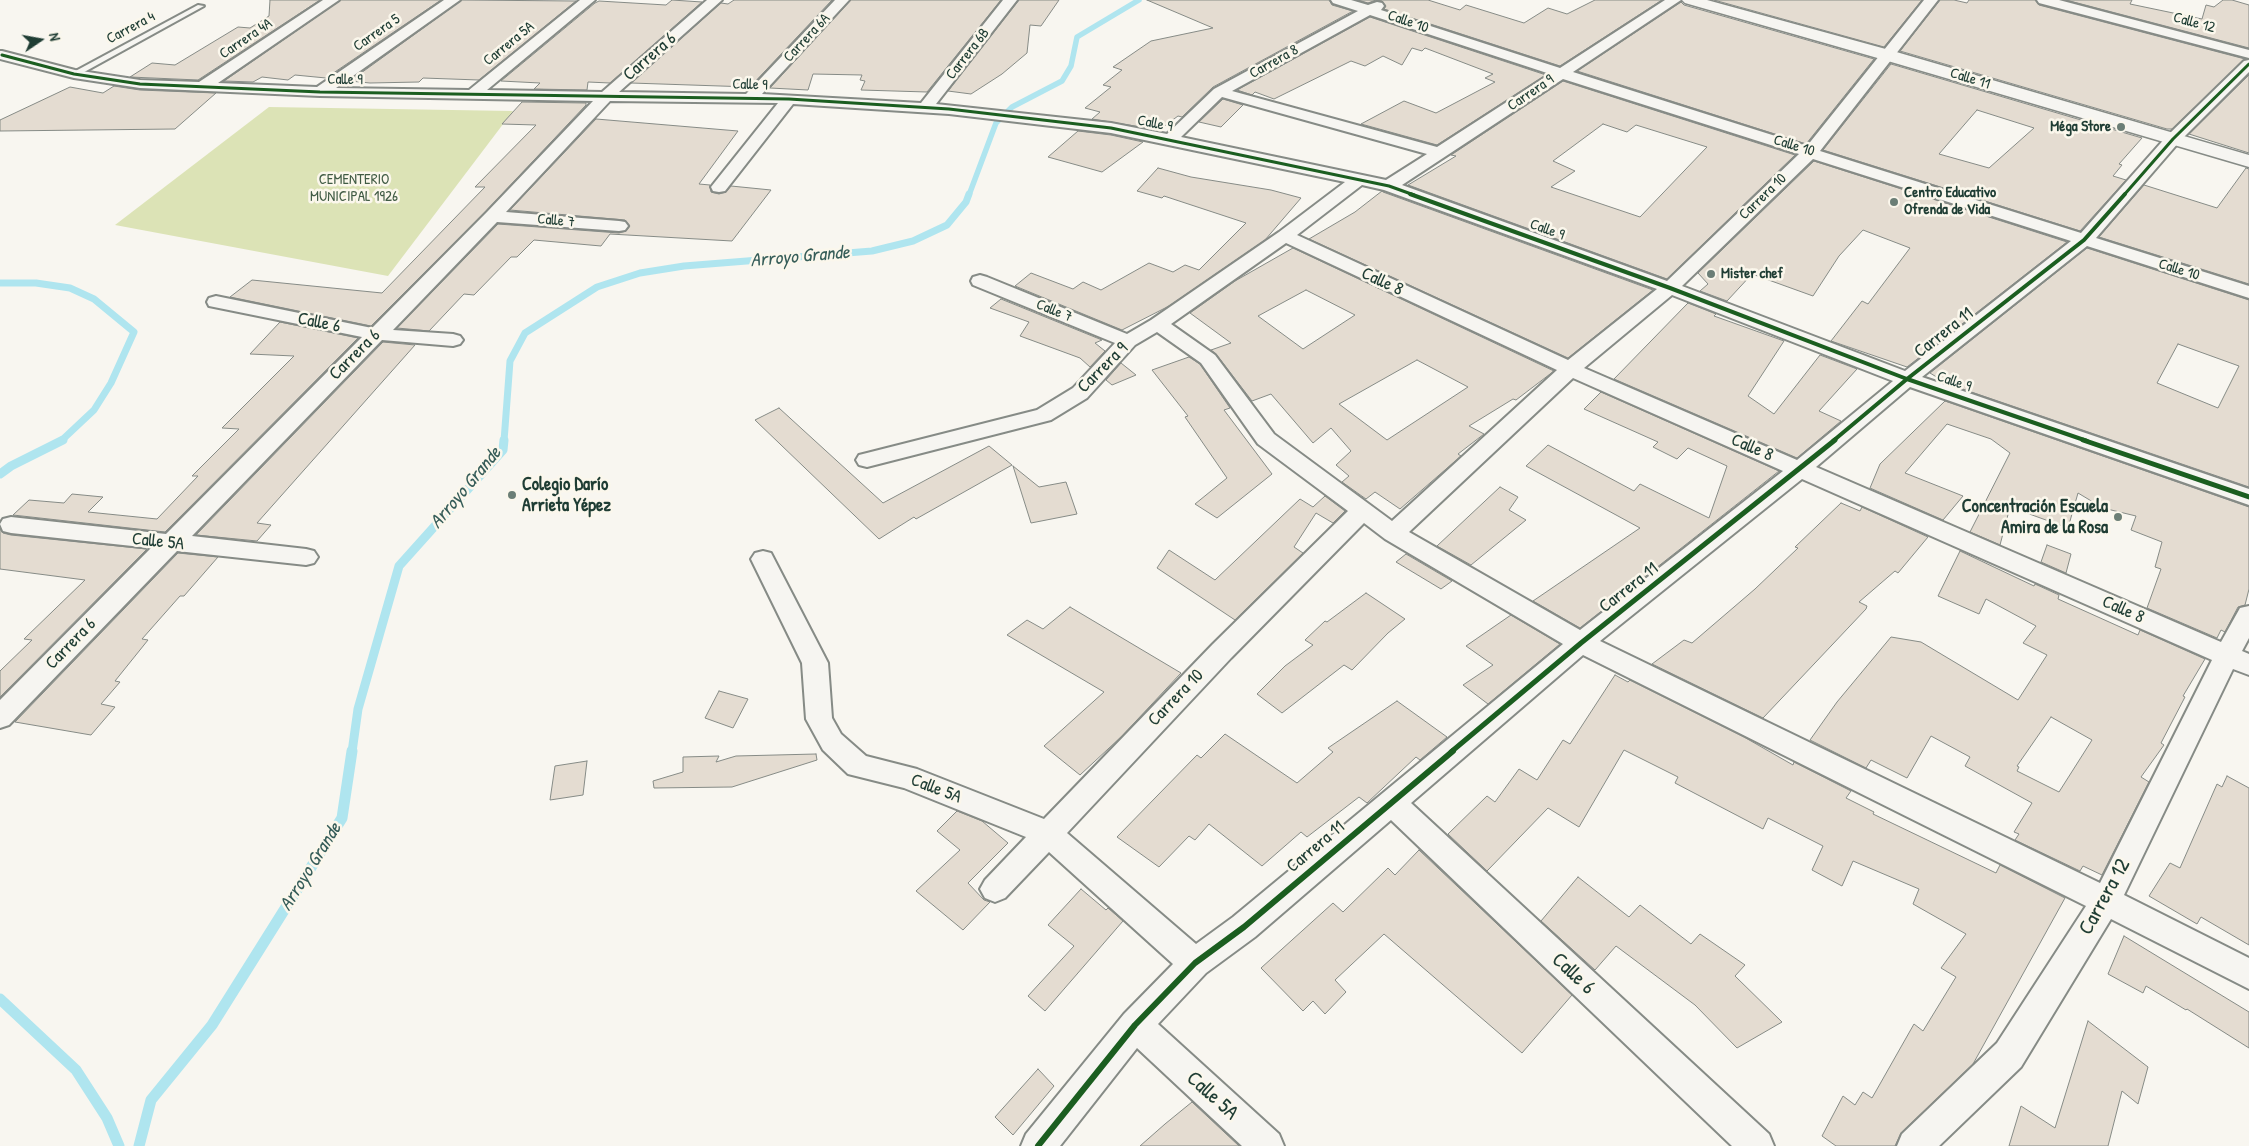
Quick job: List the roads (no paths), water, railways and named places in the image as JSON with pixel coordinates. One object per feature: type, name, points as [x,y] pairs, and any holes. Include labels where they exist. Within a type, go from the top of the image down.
[{"type":"street","name":"Carrera 4A","points":[[202,87],[332,0]]},
{"type":"street","name":"Carrera 5","points":[[320,92],[453,0]]},
{"type":"street","name":"Carrera 5A","points":[[473,94],[588,0]]},
{"type":"street","name":"Carrera 6","points":[[0,717],[493,216],[608,94],[715,0]]},
{"type":"street","name":"Carrera 6A","points":[[752,97],[842,0]]},
{"type":"street","name":"Carrera 6B","points":[[926,107],[1010,0]]},
{"type":"street","name":"Calle 10","points":[[1338,0],[1370,9],[1560,74],[2249,292]]},
{"type":"street","name":"Carrera 8","points":[[1170,139],[1219,92],[1389,0]]},
{"type":"street","name":"Carrera 9","points":[[1389,186],[1674,0]]},
{"type":"street","name":"Calle 11","points":[[1690,0],[1887,54],[2249,161]]},
{"type":"street","name":"Carrera 10","points":[[1393,533],[1570,369],[1670,288],[1811,152],[1931,0]]},
{"type":"street","name":"Calle 12","points":[[2044,0],[2249,54]]},
{"type":"street","name":"Calle 9","points":[[2,55],[74,74],[140,84],[320,92],[752,97],[949,109],[1111,128],[1170,139],[1389,186],[1670,288],[1907,379],[2249,497]]},
{"type":"street","name":"Carrera 11","points":[[1038,1146],[1136,1025],[1195,963],[1244,927],[1581,643],[1800,469],[1907,379],[2084,240],[2173,139],[2249,64]]},
{"type":"street","points":[[1219,92],[1440,153]]},
{"type":"street","points":[[718,188],[788,99]]},
{"type":"street","name":"Carrera 9","points":[[867,460],[1044,415],[1080,393],[1128,341],[1158,324],[1285,236],[1359,179]]},
{"type":"street","name":"Calle 7","points":[[493,216],[619,226]]},
{"type":"street","name":"Calle 8","points":[[1285,236],[1570,369],[2238,660]]},
{"type":"street","name":"Calle 7","points":[[980,281],[1128,341]]},
{"type":"street","name":"Calle 6","points":[[216,302],[375,334],[453,340]]},
{"type":"street","points":[[1158,324],[1208,359],[1266,439],[1393,533],[1581,643],[2106,901],[2249,974]]},
{"type":"street","name":"Carrera 10","points":[[995,889],[1222,650],[1362,511]]},
{"type":"street","name":"Calle 5A","points":[[11,525],[170,544],[306,557]]},
{"type":"street","name":"Calle 5A","points":[[763,560],[815,663],[819,719],[832,742],[858,766],[907,778],[1047,833],[1195,963]]},
{"type":"street","name":"Carrera 12","points":[[1914,1146],[2009,1055],[2106,901],[2238,660],[2249,615]]},
{"type":"street","name":"Calle 6","points":[[1390,802],[1757,1146]]},
{"type":"street","name":"Calle 5A","points":[[1136,1025],[1267,1146]]},
{"type":"lane","name":"Carrera 4","points":[[74,74],[200,6]]},
{"type":"waterway","name":"Arroyo Grande","points":[[969,195],[996,123],[1012,107],[1062,81],[1071,66],[1077,37],[1139,0]]},
{"type":"waterway","name":"Arroyo Grande","points":[[504,441],[510,361],[525,333],[597,287],[640,273],[684,266],[872,251],[913,241],[947,225],[966,202],[969,194]]},
{"type":"waterway","points":[[0,283],[36,283],[70,288],[94,299],[134,332],[111,383],[94,410],[61,441]]},
{"type":"waterway","name":"Arroyo Grande","points":[[352,752],[358,709],[399,566],[503,450],[504,440]]},
{"type":"waterway","points":[[0,474],[11,466],[61,441]]},
{"type":"waterway","name":"Arroyo Grande","points":[[139,1146],[151,1100],[212,1025],[342,818],[352,751]]},
{"type":"waterway","points":[[0,999],[76,1070],[107,1118],[119,1146]]},
{"type":"place","name":"Méga Store","points":[[2121,127]]},
{"type":"place","name":"Centro Educativo Ofrenda de Vida","points":[[1894,202]]},
{"type":"place","name":"Mister chef","points":[[1711,274]]},
{"type":"place","name":"Colegio Darío Arrieta Yépez","points":[[512,495]]},
{"type":"place","name":"Concentración Escuela Amira de la Rosa","points":[[2118,517]]},
{"type":"park label","name":"CEMENTERIO MUNICIPAL 1926","points":[[354,188]]}]
